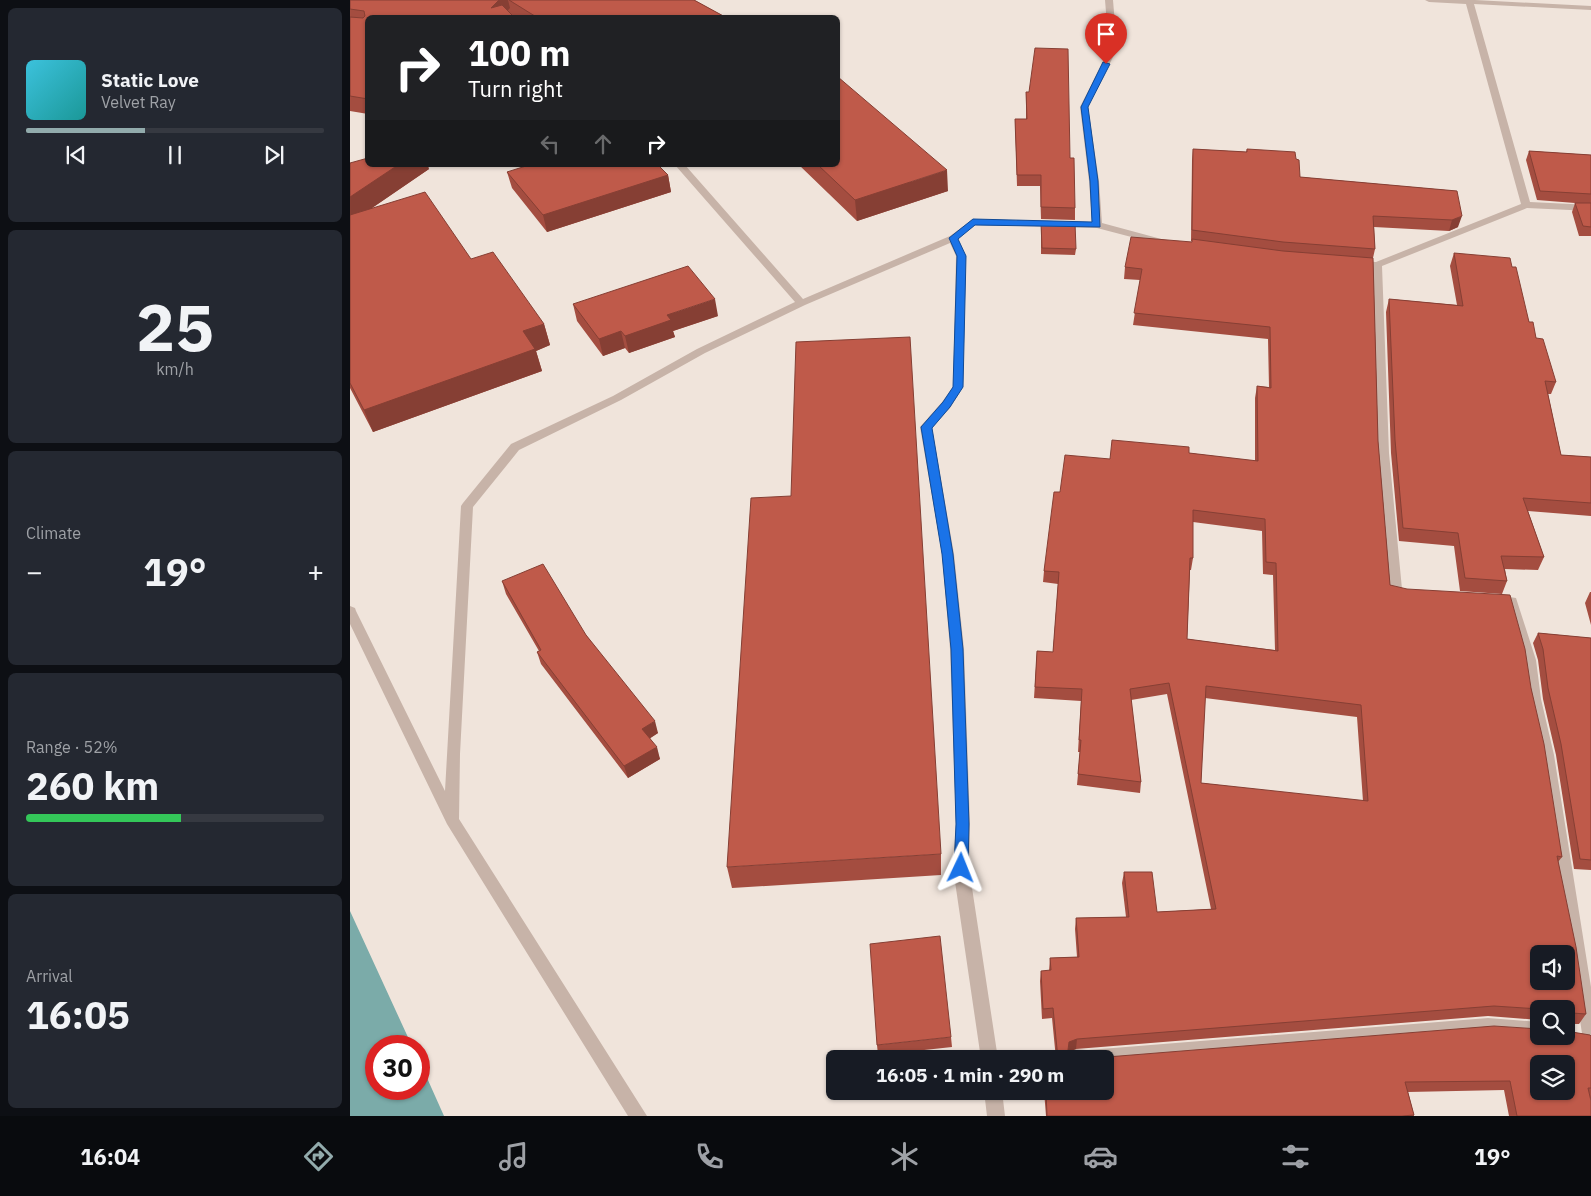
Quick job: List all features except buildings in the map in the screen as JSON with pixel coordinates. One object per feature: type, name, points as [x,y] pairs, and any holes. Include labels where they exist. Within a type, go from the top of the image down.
[{"type":"street","points":[[1097,225],[1094,181],[1084,107],[1113,49],[1109,0]]},
{"type":"street","points":[[1429,0],[1591,8]]},
{"type":"street","points":[[1470,1],[1526,205]]},
{"type":"street","points":[[682,167],[801,302]]},
{"type":"street","points":[[1348,263],[1378,265],[1526,205],[1591,208]]},
{"type":"street","points":[[452,820],[453,754],[466,506],[515,447],[617,398],[701,352],[801,302],[953,238],[973,222],[1097,225],[1155,241],[1174,243]]},
{"type":"street","points":[[953,238],[961,256],[958,387],[946,405],[926,427],[948,554],[957,649],[963,824],[961,868],[989,1050]]},
{"type":"street","points":[[1378,265],[1383,453],[1396,593],[1415,594]]},
{"type":"street","points":[[1482,599],[1511,601],[1528,660],[1534,699],[1547,755],[1585,1036]]},
{"type":"street","points":[[350,611],[452,820],[638,1116]]},
{"type":"street","points":[[1114,1056],[1488,1026],[1530,1029]]},
{"type":"street","points":[[995,1100],[996,1116]]},
{"type":"water","points":[[350,911],[407,1035],[365,1035],[365,1100],[430,1100],[430,1085],[444,1116],[350,1116]]},
{"type":"route","points":[[961,868],[963,824],[957,649],[948,554],[926,427],[946,405],[958,387],[961,256],[953,238],[973,222],[1097,225],[1094,181],[1084,107],[1106,64]]}]
